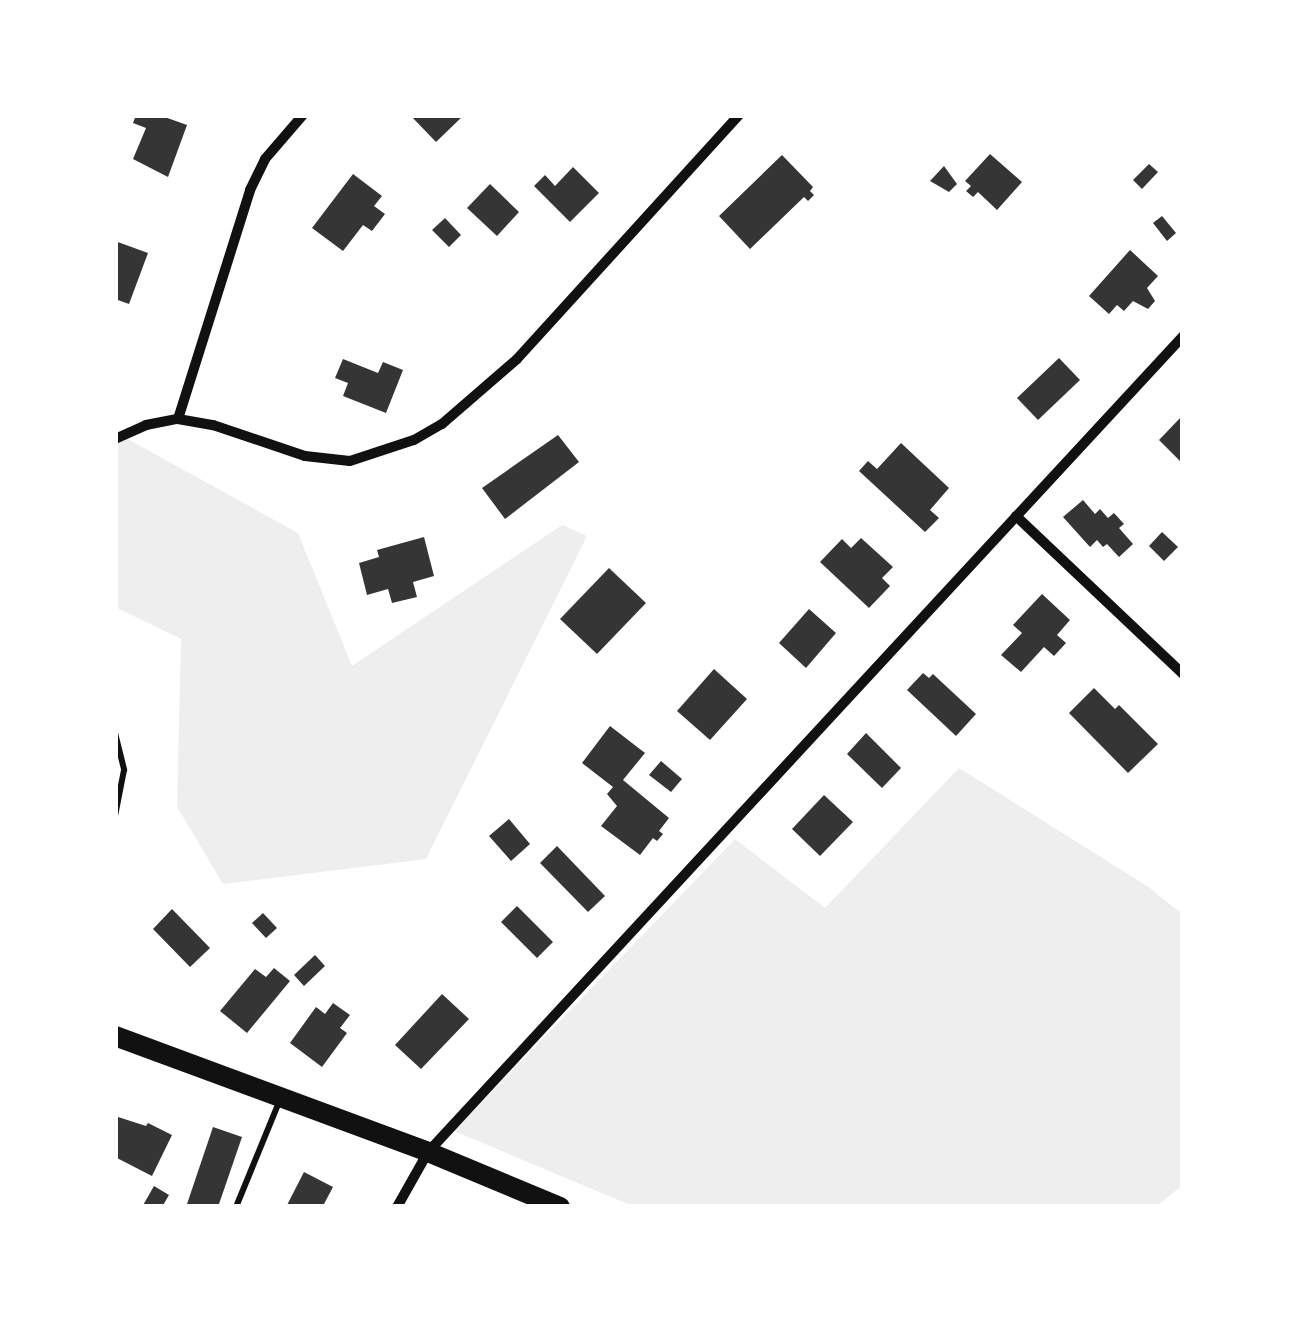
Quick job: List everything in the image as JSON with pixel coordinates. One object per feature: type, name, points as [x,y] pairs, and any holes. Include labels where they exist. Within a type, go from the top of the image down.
[{"type":"main road","points":[[115,1036],[428,1152],[560,1207]]},
{"type":"street","points":[[178,419],[250,190],[265,159],[302,115]]},
{"type":"street","points":[[115,439],[146,425],[178,419],[328,460],[350,461],[414,440],[442,424],[517,359],[739,115]]},
{"type":"street","points":[[396,1207],[428,1152],[1183,336]]},
{"type":"street","points":[[1016,516],[1183,674]]},
{"type":"lane","points":[[115,733],[124,770],[115,816]]},
{"type":"lane","points":[[236,1207],[281,1097]]},
{"type":"shaded area","points":[[115,432],[298,533],[352,666],[562,525],[587,536],[426,859],[223,884],[177,807],[181,639],[115,607]]},
{"type":"shaded area","points":[[959,768],[1150,888],[1183,915],[1183,1185],[1155,1207],[635,1207],[454,1131],[735,839],[825,908]]},
{"type":"building","points":[[136,115],[159,115],[187,125],[168,177],[133,159],[146,128],[133,123]]},
{"type":"building","points":[[410,115],[464,115],[436,142]]},
{"type":"building","points":[[990,154],[1022,182],[997,210],[978,192],[973,197],[966,191],[971,186],[965,181]]},
{"type":"building","points":[[782,155],[813,187],[810,191],[814,195],[808,201],[804,197],[750,249],[719,216]]},
{"type":"building","points":[[1149,164],[1158,172],[1142,189],[1133,180]]},
{"type":"building","points":[[944,166],[957,184],[949,192],[930,181]]},
{"type":"building","points":[[573,167],[599,193],[570,222],[534,186],[545,175],[555,186]]},
{"type":"building","points":[[353,174],[382,196],[374,206],[385,214],[372,231],[363,225],[343,251],[312,228]]},
{"type":"building","points":[[490,184],[519,212],[497,236],[467,208]]},
{"type":"building","points":[[1162,216],[1176,233],[1167,241],[1153,223]]},
{"type":"building","points":[[445,218],[461,235],[449,247],[432,230]]},
{"type":"building","points":[[115,241],[148,253],[129,304],[115,299]]},
{"type":"building","points":[[1130,250],[1158,276],[1147,288],[1155,301],[1148,309],[1133,301],[1124,311],[1117,305],[1109,314],[1089,296]]},
{"type":"building","points":[[1059,358],[1080,380],[1038,420],[1017,398]]},
{"type":"building","points":[[343,359],[378,373],[383,362],[403,370],[386,413],[343,396],[348,383],[335,378]]},
{"type":"building","points":[[1183,415],[1183,464],[1159,440]]},
{"type":"building","points":[[558,435],[579,462],[505,519],[482,488]]},
{"type":"building","points":[[901,443],[949,488],[930,510],[939,518],[925,532],[859,471],[868,461],[877,469]]},
{"type":"building","points":[[1083,500],[1095,514],[1100,509],[1108,518],[1114,513],[1124,524],[1119,528],[1133,544],[1119,557],[1097,540],[1090,547],[1063,517]]},
{"type":"building","points":[[1162,532],[1178,547],[1164,561],[1149,546]]},
{"type":"building","points":[[424,537],[434,576],[413,582],[417,597],[392,603],[388,589],[367,595],[359,563],[379,557],[377,550]]},
{"type":"building","points":[[861,538],[893,567],[882,578],[890,586],[869,608],[820,562],[842,539],[851,548]]},
{"type":"building","points":[[609,568],[646,603],[597,654],[560,619]]},
{"type":"building","points":[[1042,594],[1070,620],[1057,635],[1066,643],[1054,656],[1044,647],[1021,672],[1001,655],[1022,633],[1013,625]]},
{"type":"building","points":[[809,609],[836,633],[806,668],[779,643]]},
{"type":"building","points":[[714,669],[747,699],[710,740],[677,711]]},
{"type":"building","points":[[923,673],[929,678],[933,674],[976,714],[956,736],[907,690]]},
{"type":"building","points":[[1094,688],[1115,709],[1119,705],[1158,744],[1128,773],[1069,713]]},
{"type":"building","points":[[610,726],[645,753],[623,780],[669,818],[659,831],[663,834],[657,841],[653,838],[640,855],[601,826],[617,806],[607,794],[613,787],[582,763]]},
{"type":"building","points":[[866,733],[901,768],[882,788],[847,754]]},
{"type":"building","points":[[661,761],[682,779],[671,792],[649,775]]},
{"type":"building","points":[[824,795],[853,822],[820,856],[792,829]]},
{"type":"building","points":[[509,819],[530,844],[511,861],[489,836]]},
{"type":"building","points":[[557,846],[605,896],[588,912],[540,863]]},
{"type":"building","points":[[517,906],[553,942],[537,958],[501,922]]},
{"type":"building","points":[[172,909],[210,948],[190,967],[153,929]]},
{"type":"building","points":[[263,913],[277,928],[266,938],[252,923]]},
{"type":"building","points":[[315,955],[325,966],[304,986],[294,975]]},
{"type":"building","points":[[274,968],[290,981],[247,1033],[220,1011],[255,969],[266,977]]},
{"type":"building","points":[[442,994],[469,1019],[421,1069],[395,1045]]},
{"type":"building","points":[[333,1003],[350,1015],[340,1028],[347,1033],[322,1067],[290,1043],[316,1007],[325,1014]]},
{"type":"building","points":[[115,1116],[146,1126],[148,1123],[172,1135],[152,1176],[115,1157]]},
{"type":"building","points":[[213,1127],[242,1137],[218,1207],[186,1207]]},
{"type":"building","points":[[304,1172],[333,1187],[324,1204],[332,1207],[286,1207]]},
{"type":"building","points":[[154,1186],[169,1195],[162,1207],[142,1207]]}]
